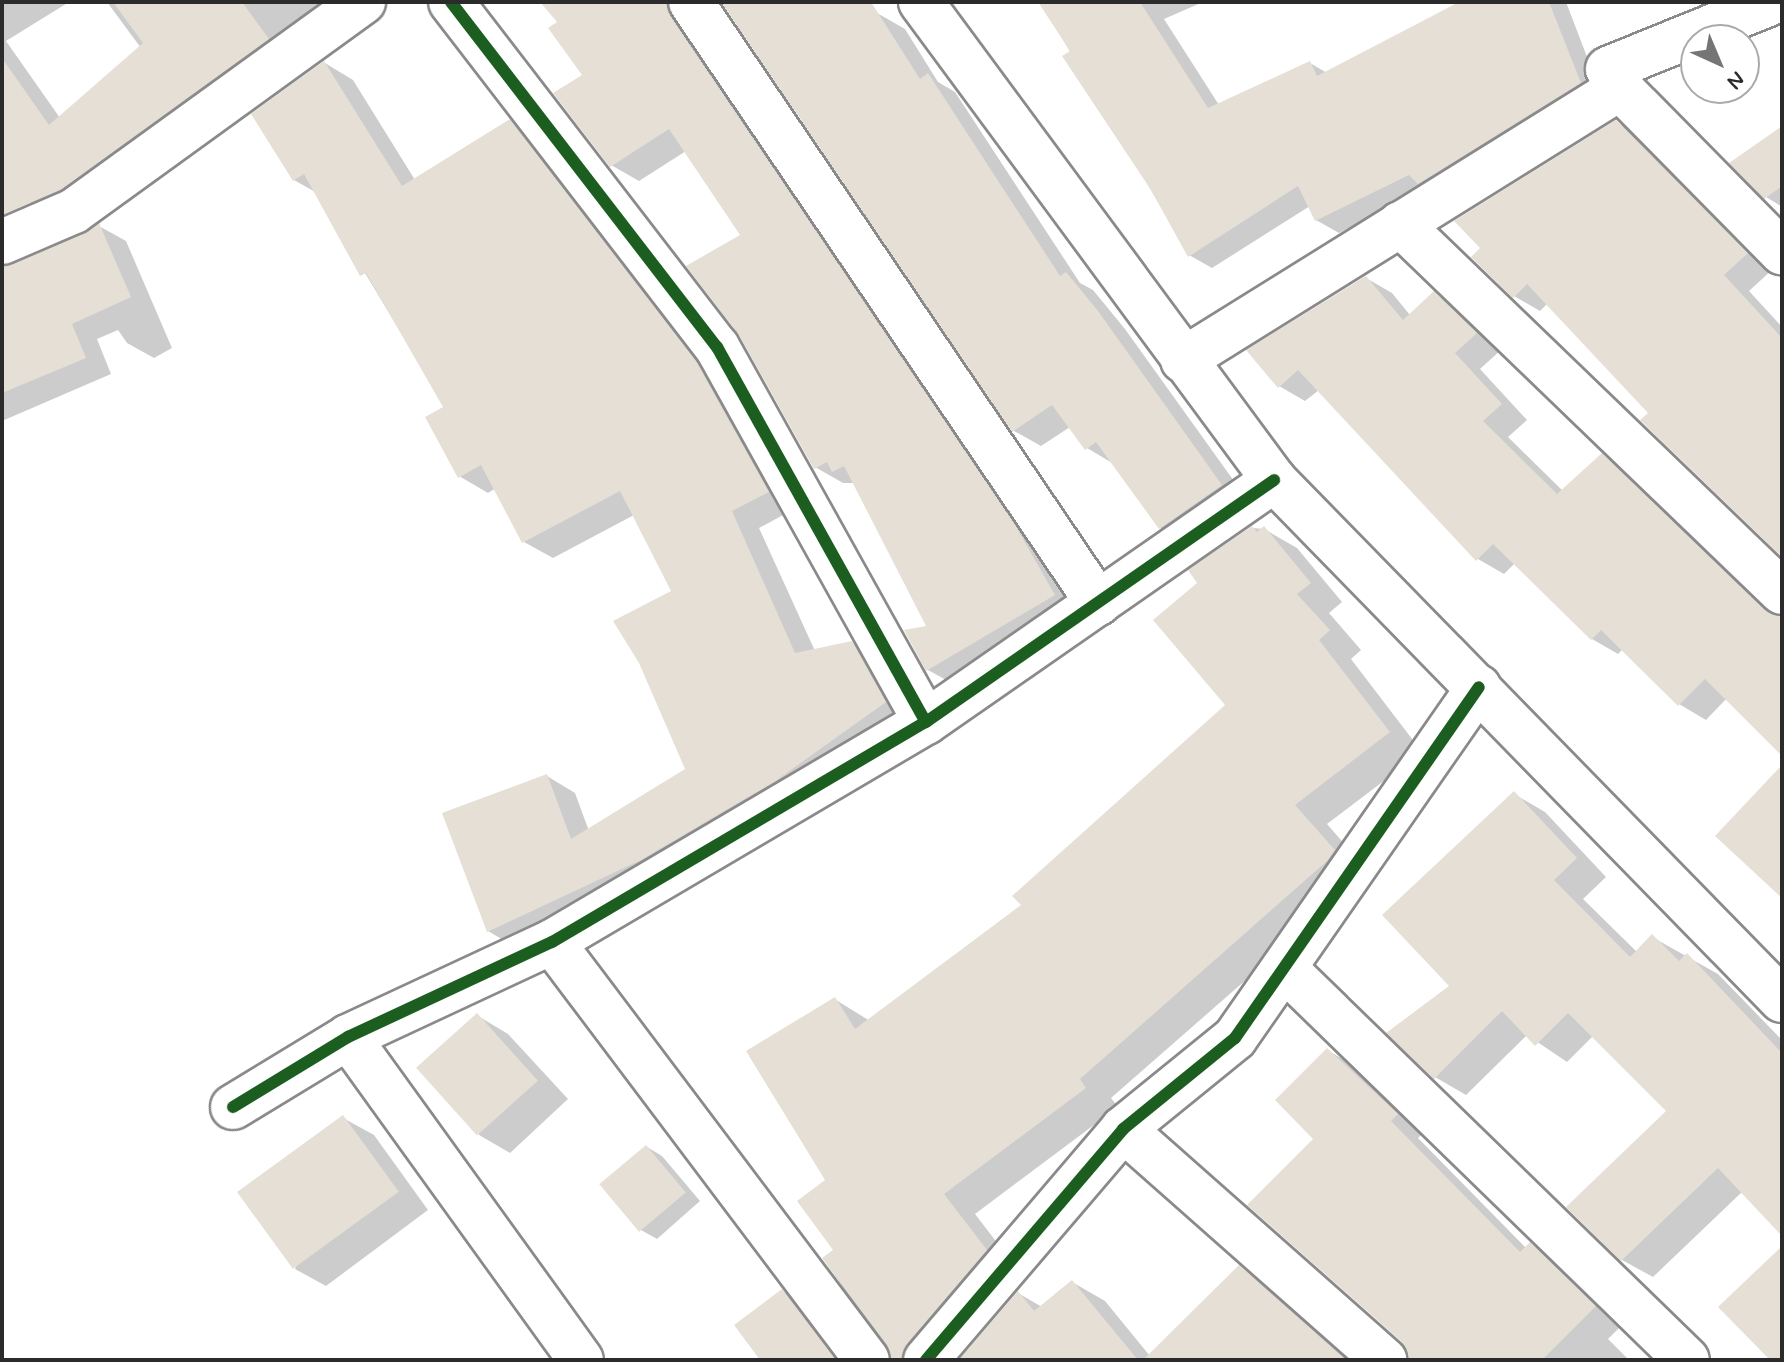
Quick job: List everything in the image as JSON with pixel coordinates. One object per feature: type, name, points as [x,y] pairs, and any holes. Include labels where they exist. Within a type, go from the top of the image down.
[{"type":"street","points":[[2,242],[74,211],[363,2]]},
{"type":"street","points":[[451,2],[717,347],[926,722]]},
{"type":"street","points":[[691,2],[1098,603]]},
{"type":"street","points":[[921,2],[1274,480],[1782,1000]]},
{"type":"street","points":[[1773,2],[1608,69],[1620,88],[1782,252]]},
{"type":"street","points":[[1183,360],[1620,88]]},
{"type":"street","points":[[1400,224],[1782,592]]},
{"type":"street","points":[[233,1107],[348,1037],[552,942],[926,722],[1274,480]]},
{"type":"street","points":[[926,1360],[1123,1129],[1235,1038],[1479,687]]},
{"type":"street","points":[[552,942],[867,1360]]},
{"type":"street","points":[[1284,968],[1687,1360]]},
{"type":"street","points":[[348,1037],[581,1360]]},
{"type":"street","points":[[1123,1129],[1384,1360]]},
{"type":"building","points":[[113,2],[242,2],[269,39],[62,189],[2,215],[2,58],[49,125],[143,43]]},
{"type":"building","points":[[540,2],[666,2],[670,16],[1015,525],[1055,595],[926,671],[904,630],[926,626],[844,466],[832,472],[827,462],[814,469],[739,335],[686,266],[740,235],[669,129],[610,167],[553,93],[582,75],[548,28],[557,22]]},
{"type":"building","points":[[721,2],[871,2],[920,79],[928,73],[1060,276],[1066,272],[1098,311],[1222,485],[1159,529],[1096,442],[1085,450],[1052,405],[1012,432]]},
{"type":"building","points":[[1038,2],[1140,2],[1208,108],[1310,61],[1317,76],[1459,2],[1549,2],[1581,83],[1418,184],[1409,175],[1315,221],[1298,186],[1188,257],[1151,190],[1062,56],[1070,51]]},
{"type":"building","points":[[324,61],[402,186],[510,119],[696,361],[769,492],[732,511],[795,653],[852,641],[886,702],[774,782],[641,860],[487,932],[442,813],[547,774],[571,839],[685,769],[639,663],[613,621],[671,591],[620,491],[522,543],[481,465],[458,478],[425,417],[443,407],[366,273],[360,276],[304,174],[293,181],[251,114]]},
{"type":"building","points":[[1616,120],[1748,253],[1724,275],[1782,338],[1782,557],[1640,420],[1648,413],[1527,284],[1513,298],[1471,257],[1480,248],[1454,221]]},
{"type":"building","points":[[1782,126],[1782,186],[1764,199],[1729,163]]},
{"type":"building","points":[[99,223],[131,297],[72,324],[86,358],[2,393],[2,266]]},
{"type":"building","points":[[1366,276],[1403,320],[1434,291],[1477,333],[1455,353],[1502,404],[1483,421],[1557,494],[1602,453],[1765,610],[1782,616],[1782,756],[1705,679],[1678,706],[1601,630],[1591,640],[1493,544],[1476,561],[1298,370],[1278,388],[1246,350]]},
{"type":"building","points":[[1252,526],[1257,532],[1264,526],[1311,583],[1297,594],[1330,630],[1319,640],[1390,732],[1295,805],[1335,850],[1327,861],[1080,1079],[1086,1088],[944,1194],[987,1250],[907,1344],[902,1360],[891,1360],[887,1345],[822,1258],[833,1250],[797,1201],[825,1180],[746,1051],[835,997],[855,1029],[1021,905],[1012,896],[1225,705],[1153,620],[1197,583],[1188,570]]},
{"type":"building","points":[[1782,765],[1782,898],[1715,836]]},
{"type":"building","points":[[1514,791],[1577,858],[1554,880],[1630,957],[1652,934],[1679,961],[1687,953],[1782,1053],[1782,1236],[1718,1168],[1621,1261],[1566,1207],[1666,1111],[1568,1013],[1535,1046],[1502,1011],[1434,1079],[1386,1033],[1449,986],[1382,915]]},
{"type":"building","points":[[477,1013],[538,1081],[477,1135],[416,1068]]},
{"type":"building","points":[[1327,1048],[1398,1114],[1391,1121],[1520,1252],[1530,1242],[1596,1306],[1542,1360],[1408,1360],[1401,1341],[1247,1205],[1313,1139],[1275,1100]]},
{"type":"building","points":[[343,1115],[399,1192],[293,1269],[237,1192]]},
{"type":"building","points":[[646,1145],[686,1192],[639,1232],[599,1184]]},
{"type":"building","points":[[1782,1246],[1782,1360],[1770,1360],[1718,1307]]},
{"type":"building","points":[[1239,1265],[1346,1360],[1143,1360]]},
{"type":"building","points":[[1072,1280],[1138,1360],[959,1360],[1018,1291],[1034,1311]]},
{"type":"building","points":[[782,1289],[836,1360],[760,1360],[734,1325]]},
{"type":"cycle path","points":[[451,2],[717,347],[926,722],[1274,480]]},
{"type":"cycle path","points":[[926,1360],[1123,1129],[1235,1038],[1479,687]]},
{"type":"cycle path","points":[[233,1107],[348,1037],[552,942],[926,722]]}]
